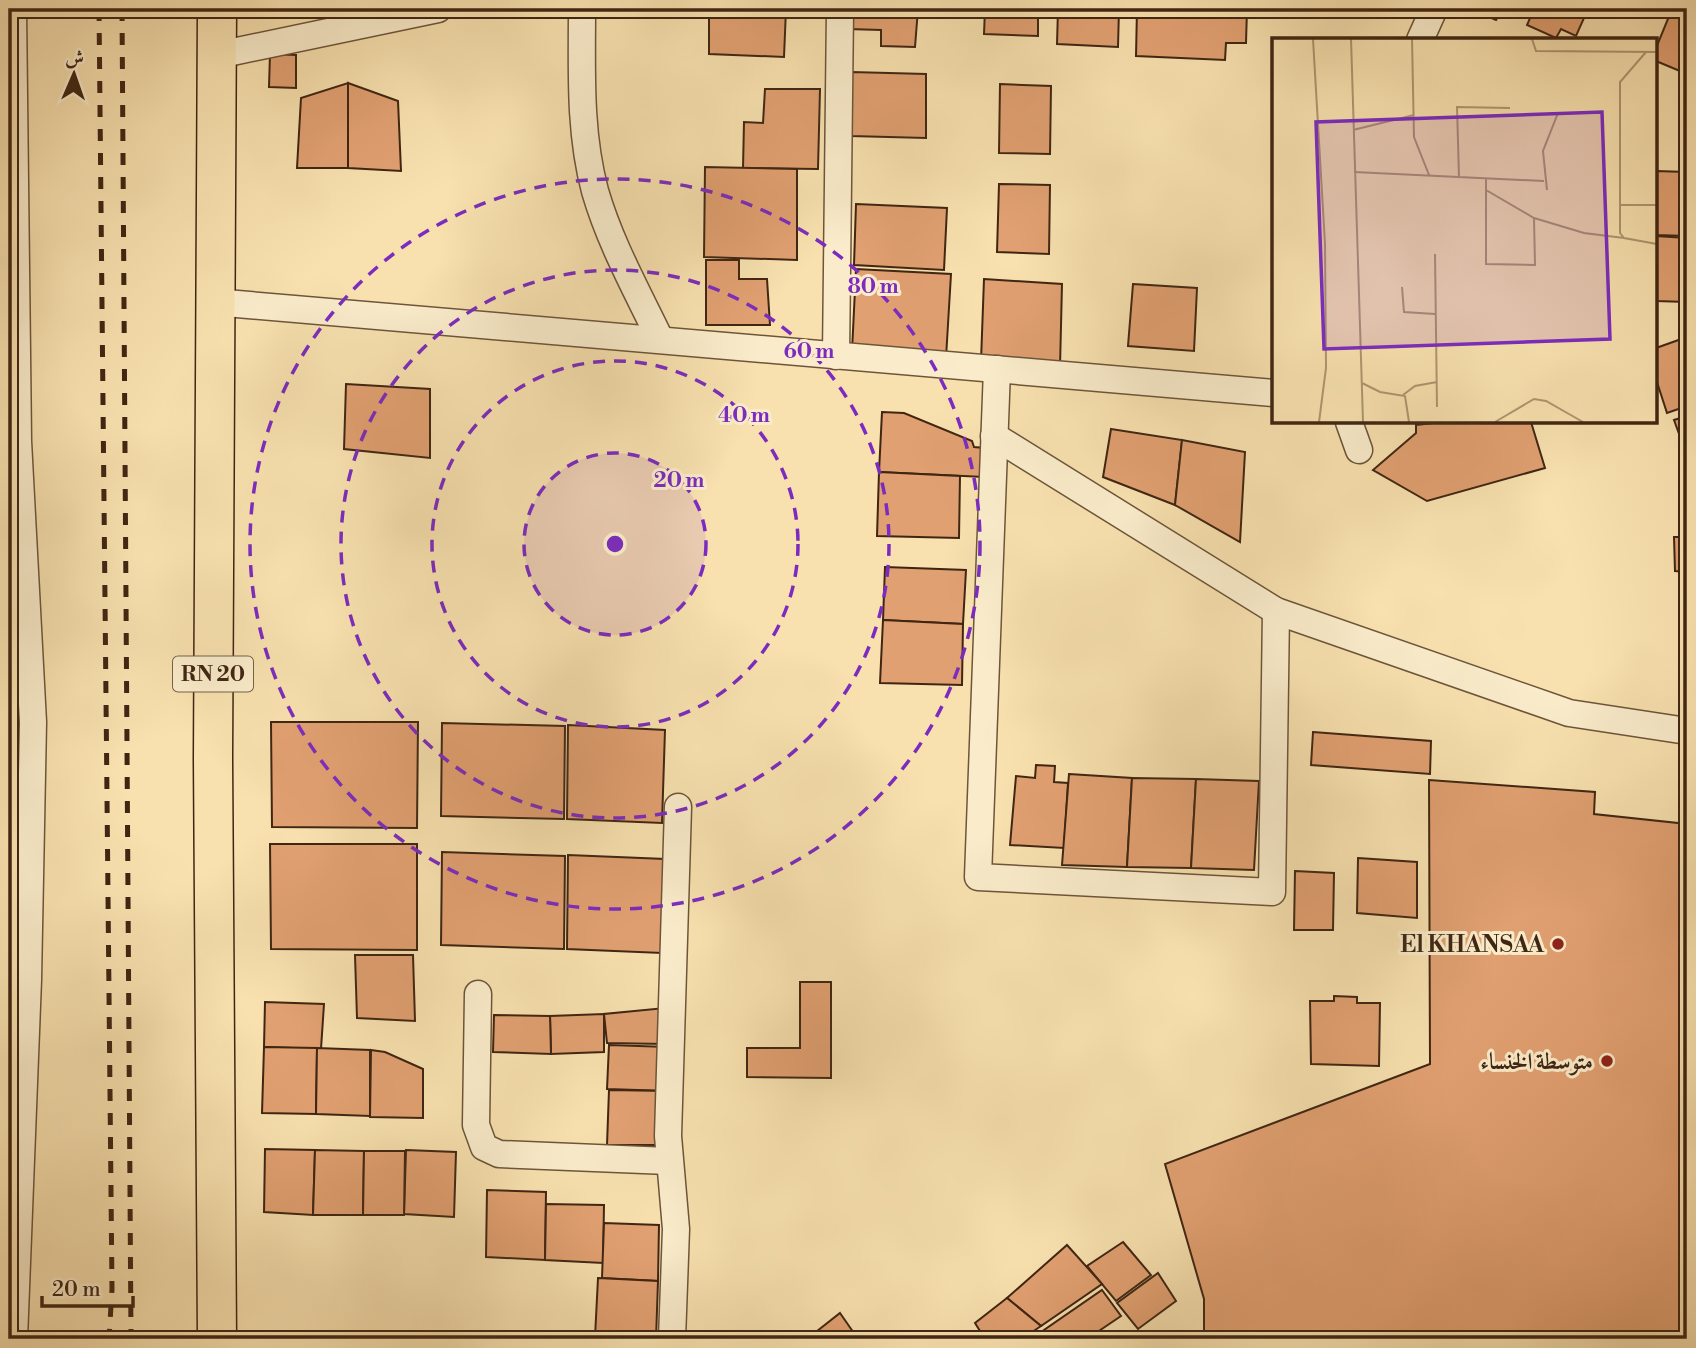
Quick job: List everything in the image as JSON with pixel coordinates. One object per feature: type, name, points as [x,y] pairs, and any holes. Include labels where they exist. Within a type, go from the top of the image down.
[{"type":"main road","name":"RN 20","points":[[217,9],[213,773],[217,1339]]},
{"type":"street","points":[[13,9],[18,441],[33,722],[28,980],[14,1339]]},
{"type":"street","points":[[218,55],[438,9]]},
{"type":"street","points":[[582,9],[582,110],[595,191],[608,229],[660,340]]},
{"type":"street","points":[[836,356],[840,9]]},
{"type":"street","points":[[1421,38],[1434,9]]},
{"type":"street","points":[[214,302],[1272,393]]},
{"type":"street","points":[[997,369],[978,877],[1272,892],[1276,611]]},
{"type":"street","points":[[1350,424],[1359,450]]},
{"type":"street","points":[[994,436],[1276,611],[1569,713],[1687,731]]},
{"type":"street","points":[[672,1339],[676,1229],[668,1161],[678,807]]},
{"type":"street","points":[[478,994],[476,1125],[484,1147],[499,1154],[668,1161]]},
{"type":"building","points":[[709,9],[786,9],[784,57],[709,54]]},
{"type":"building","points":[[849,9],[918,9],[915,47],[881,46],[881,30],[848,29]]},
{"type":"building","points":[[985,9],[1038,9],[1038,36],[984,34]]},
{"type":"building","points":[[1058,9],[1119,9],[1118,47],[1057,44]]},
{"type":"building","points":[[1137,9],[1247,9],[1246,43],[1226,43],[1225,60],[1136,56]]},
{"type":"building","points":[[1167,9],[1184,9],[1183,17],[1166,14]]},
{"type":"building","points":[[1471,9],[1503,9],[1496,20]]},
{"type":"building","points":[[1516,9],[1588,9],[1576,36],[1561,29],[1556,38],[1527,25],[1531,16]]},
{"type":"building","points":[[1672,9],[1687,9],[1687,74],[1658,62],[1658,43]]},
{"type":"building","points":[[270,54],[296,55],[296,88],[269,87]]},
{"type":"building","points":[[851,72],[926,74],[926,138],[851,136]]},
{"type":"building","points":[[348,83],[398,101],[401,171],[348,168]]},
{"type":"building","points":[[348,83],[348,168],[297,168],[301,98]]},
{"type":"building","points":[[1000,84],[1051,86],[1050,154],[999,153]]},
{"type":"building","points":[[765,89],[820,89],[818,169],[743,168],[744,122],[763,123]]},
{"type":"building","points":[[705,167],[797,169],[797,260],[704,257]]},
{"type":"building","points":[[1658,171],[1687,172],[1687,236],[1658,235]]},
{"type":"building","points":[[999,184],[1050,185],[1049,254],[997,252]]},
{"type":"building","points":[[856,204],[947,208],[944,270],[854,265]]},
{"type":"building","points":[[1658,236],[1687,238],[1687,302],[1658,301]]},
{"type":"building","points":[[706,260],[739,260],[739,279],[767,279],[770,325],[706,325]]},
{"type":"building","points":[[856,269],[951,274],[946,358],[852,351]]},
{"type":"building","points":[[984,279],[1062,284],[1060,367],[981,361]]},
{"type":"building","points":[[1133,284],[1197,288],[1194,351],[1128,346]]},
{"type":"building","points":[[1687,337],[1687,406],[1667,413],[1658,385],[1658,347]]},
{"type":"building","points":[[346,384],[430,389],[430,458],[344,449]]},
{"type":"building","points":[[882,412],[904,413],[972,441],[974,447],[985,448],[984,477],[879,472]]},
{"type":"building","points":[[1687,416],[1687,456],[1674,420]]},
{"type":"building","points":[[1532,424],[1545,468],[1427,501],[1373,470],[1416,433],[1416,425]]},
{"type":"building","points":[[1111,429],[1182,440],[1175,505],[1103,477]]},
{"type":"building","points":[[1182,440],[1245,452],[1240,542],[1175,505]]},
{"type":"building","points":[[879,472],[960,476],[959,538],[877,536]]},
{"type":"building","points":[[1685,530],[1687,572],[1675,571],[1674,537],[1684,537]]},
{"type":"building","points":[[885,567],[966,570],[963,624],[883,620]]},
{"type":"building","points":[[883,620],[963,624],[962,685],[880,683]]},
{"type":"building","points":[[271,722],[418,722],[417,828],[272,827]]},
{"type":"building","points":[[442,723],[565,726],[564,819],[441,816]]},
{"type":"building","points":[[568,725],[665,730],[662,823],[567,819]]},
{"type":"building","points":[[1313,732],[1431,741],[1430,774],[1311,765]]},
{"type":"building","points":[[1036,765],[1055,766],[1054,782],[1068,783],[1064,848],[1010,845],[1016,776],[1035,778]]},
{"type":"building","points":[[1069,774],[1132,778],[1127,867],[1062,865]]},
{"type":"building","points":[[1132,778],[1196,779],[1191,868],[1127,867]]},
{"type":"building","points":[[1196,779],[1259,781],[1254,870],[1191,868]]},
{"type":"building","name":"El KHANSAA","points":[[1429,780],[1595,792],[1594,814],[1687,824],[1687,1339],[1204,1339],[1204,1299],[1165,1164],[1430,1064]]},
{"type":"building","points":[[270,844],[417,844],[417,950],[271,949]]},
{"type":"building","points":[[442,852],[565,856],[564,949],[441,945]]},
{"type":"building","points":[[568,855],[665,859],[662,953],[567,949]]},
{"type":"building","points":[[1358,858],[1417,862],[1417,918],[1357,913]]},
{"type":"building","points":[[1295,871],[1334,873],[1333,930],[1294,930]]},
{"type":"building","points":[[355,955],[413,955],[415,1021],[357,1018]]},
{"type":"building","points":[[800,982],[831,982],[831,1078],[747,1077],[747,1048],[800,1048]]},
{"type":"building","points":[[1334,996],[1357,997],[1357,1003],[1380,1003],[1379,1066],[1311,1064],[1310,1001],[1334,1001]]},
{"type":"building","points":[[265,1002],[324,1004],[321,1049],[264,1047]]},
{"type":"building","points":[[665,1008],[665,1044],[607,1043],[604,1014]]},
{"type":"building","points":[[604,1014],[604,1052],[551,1054],[550,1016]]},
{"type":"building","points":[[494,1015],[550,1016],[551,1054],[493,1052]]},
{"type":"building","points":[[609,1045],[668,1047],[668,1091],[607,1089]]},
{"type":"building","points":[[264,1047],[317,1048],[316,1114],[262,1113]]},
{"type":"building","points":[[317,1048],[370,1050],[370,1116],[316,1114]]},
{"type":"building","points":[[371,1050],[385,1052],[423,1069],[423,1118],[370,1117]]},
{"type":"building","points":[[609,1090],[667,1091],[665,1145],[607,1145]]},
{"type":"building","points":[[265,1149],[315,1150],[313,1215],[264,1212]]},
{"type":"building","points":[[315,1150],[364,1151],[363,1215],[313,1215]]},
{"type":"building","points":[[406,1150],[456,1152],[454,1217],[404,1214]]},
{"type":"building","points":[[364,1151],[405,1151],[404,1215],[363,1215]]},
{"type":"building","points":[[487,1190],[546,1192],[545,1260],[486,1257]]},
{"type":"building","points":[[546,1204],[604,1205],[603,1263],[545,1260]]},
{"type":"building","points":[[604,1223],[659,1225],[658,1281],[602,1278]]},
{"type":"building","points":[[1123,1242],[1151,1275],[1116,1301],[1087,1266]]},
{"type":"building","points":[[1067,1245],[1102,1284],[1041,1326],[1007,1298]]},
{"type":"building","points":[[1158,1273],[1176,1301],[1138,1329],[1117,1303]]},
{"type":"building","points":[[598,1278],[658,1281],[656,1339],[595,1337]]},
{"type":"building","points":[[1102,1290],[1121,1316],[1087,1339],[1031,1339]]},
{"type":"building","points":[[1007,1298],[1041,1326],[1022,1339],[985,1339],[975,1323]]},
{"type":"building","points":[[840,1313],[858,1339],[807,1339]]},
{"type":"railway","points":[[99,9],[112,1289],[109,1339]]},
{"type":"railway","points":[[122,9],[131,1339]]},
{"type":"place","name":"El KHANSAA","points":[[1558,944]]},
{"type":"place","name":"متوسطة الخنساء","points":[[1607,1061]]}]
